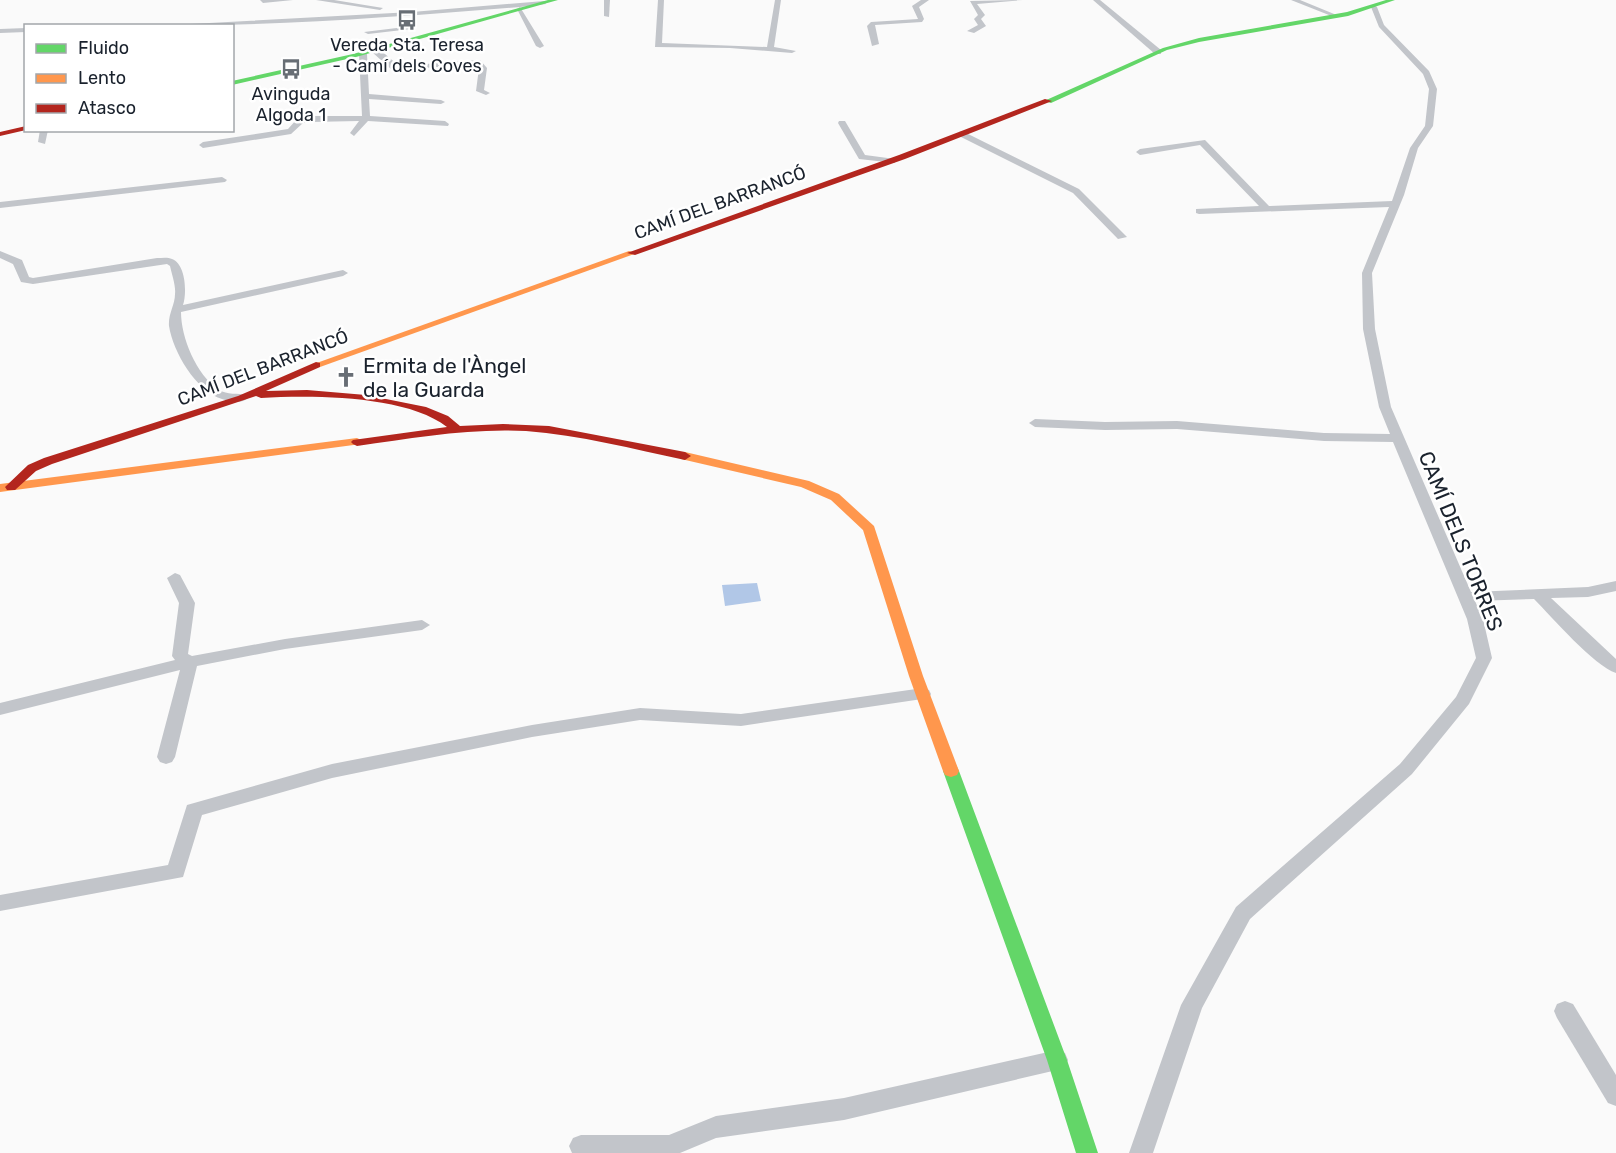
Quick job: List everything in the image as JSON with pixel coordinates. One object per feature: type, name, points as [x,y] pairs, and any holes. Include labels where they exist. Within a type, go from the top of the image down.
[{"type":"street","points":[[262,1],[290,0]]},
{"type":"street","points":[[320,0],[373,8],[413,10],[447,2]]},
{"type":"street","points":[[607,0],[607,16]]},
{"type":"street","points":[[661,0],[658,45],[730,46],[792,51]]},
{"type":"street","points":[[770,49],[778,0]]},
{"type":"street","points":[[875,44],[871,26],[873,23],[920,21],[915,6],[926,0]]},
{"type":"street","points":[[971,1],[1020,0]]},
{"type":"street","points":[[1095,0],[1158,52]]},
{"type":"street","points":[[1294,0],[1336,16]]},
{"type":"street","name":"CAMÍ DEL BARRANCÓ","points":[[3,490],[31,480],[33,468],[60,461],[242,398],[305,369],[892,161],[1031,108],[1158,52],[1198,40],[1336,16],[1392,0]]},
{"type":"street","points":[[188,24],[549,1]]},
{"type":"street","points":[[234,83],[369,52],[416,32],[549,1]]},
{"type":"street","points":[[971,1],[982,15],[977,19],[982,27],[971,32]]},
{"type":"street","name":"CAMÍ DELS TORRES","points":[[1142,1153],[1192,1005],[1243,913],[1406,769],[1463,700],[1485,658],[1475,619],[1384,407],[1369,329],[1367,273],[1395,204],[1414,148],[1429,126],[1433,89],[1426,73],[1381,26],[1374,7]]},
{"type":"street","points":[[520,9],[540,46]]},
{"type":"street","points":[[413,10],[416,32]]},
{"type":"street","points":[[0,31],[24,30]]},
{"type":"street","points":[[368,32],[416,32]]},
{"type":"street","points":[[369,52],[394,68],[477,62],[483,68],[480,91],[486,93]]},
{"type":"street","points":[[354,134],[366,118],[369,52]]},
{"type":"street","points":[[366,96],[441,102]]},
{"type":"street","points":[[203,145],[291,130],[304,120],[366,118],[445,124]]},
{"type":"street","points":[[842,123],[862,157],[892,161]]},
{"type":"street","points":[[0,134],[24,128]]},
{"type":"street","points":[[42,142],[44,132]]},
{"type":"street","points":[[962,134],[1076,191],[1122,237]]},
{"type":"street","points":[[1140,152],[1202,142],[1266,208]]},
{"type":"street","points":[[0,205],[222,180]]},
{"type":"street","points":[[1199,211],[1395,204]]},
{"type":"street","points":[[0,254],[18,262],[25,280],[33,281],[169,261],[175,265],[180,295],[175,310],[175,327],[189,364],[214,392],[228,397],[242,398],[303,391],[423,410],[436,413],[455,425]]},
{"type":"street","points":[[175,310],[343,273]]},
{"type":"street","points":[[423,410],[429,417],[430,430]]},
{"type":"street","points":[[1035,423],[1105,426],[1177,425],[1324,437],[1397,438]]},
{"type":"street","points":[[31,480],[65,480],[455,425],[542,429],[724,465],[805,484],[835,497],[869,529],[923,694],[1057,1060],[1087,1153]]},
{"type":"street","points":[[391,443],[430,430],[524,431],[542,435]]},
{"type":"street","points":[[3,490],[167,472],[391,443],[484,434],[542,435],[603,441]]},
{"type":"street","points":[[60,461],[55,470],[65,480]]},
{"type":"street","points":[[31,480],[41,486],[158,471],[167,472]]},
{"type":"street","points":[[175,578],[187,603],[180,656],[190,662]]},
{"type":"street","points":[[1465,597],[1588,592],[1616,586]]},
{"type":"street","points":[[1538,594],[1598,653],[1616,667]]},
{"type":"street","points":[[0,709],[190,662],[285,644],[422,625]]},
{"type":"street","points":[[166,757],[190,662]]},
{"type":"street","points":[[0,903],[176,871],[194,810],[332,771],[532,731],[640,714],[741,720],[923,694]]},
{"type":"street","points":[[1565,1011],[1616,1095]]},
{"type":"street","points":[[581,1146],[669,1146],[716,1127],[843,1109],[1057,1060]]},
{"type":"water","points":[[757,583],[761,601],[725,606],[722,585]]},
{"type":"traffic: fast","points":[[234,83],[354,56],[555,0]]},
{"type":"traffic: fast","points":[[1048,101],[1165,49],[1199,40],[1348,14],[1392,0]]},
{"type":"traffic: fast","points":[[951,771],[1057,1060],[1087,1153]]},
{"type":"traffic: slow","points":[[316,365],[632,253]]},
{"type":"traffic: slow","points":[[0,488],[357,442]]},
{"type":"traffic: slow","points":[[685,456],[805,484],[835,497],[869,529],[916,676],[951,771]]},
{"type":"traffic: jam","points":[[632,253],[902,157],[1048,101]]},
{"type":"traffic: jam","points":[[0,134],[24,128]]},
{"type":"traffic: jam","points":[[11,487],[32,468],[48,461],[242,398],[316,365]]},
{"type":"traffic: jam","points":[[261,395],[336,395],[395,403],[422,409],[444,419],[459,430]]},
{"type":"traffic: jam","points":[[357,442],[466,428],[503,427],[549,430],[594,437],[685,456]]},
{"type":"place","name":"Vereda Sta. Teresa - Camí dels Coves","points":[[407,20]]},
{"type":"place","name":"Avinguda Algoda 1","points":[[291,69]]},
{"type":"place","name":"Ermita de l'Àngel de la Guarda","points":[[346,377]]}]
